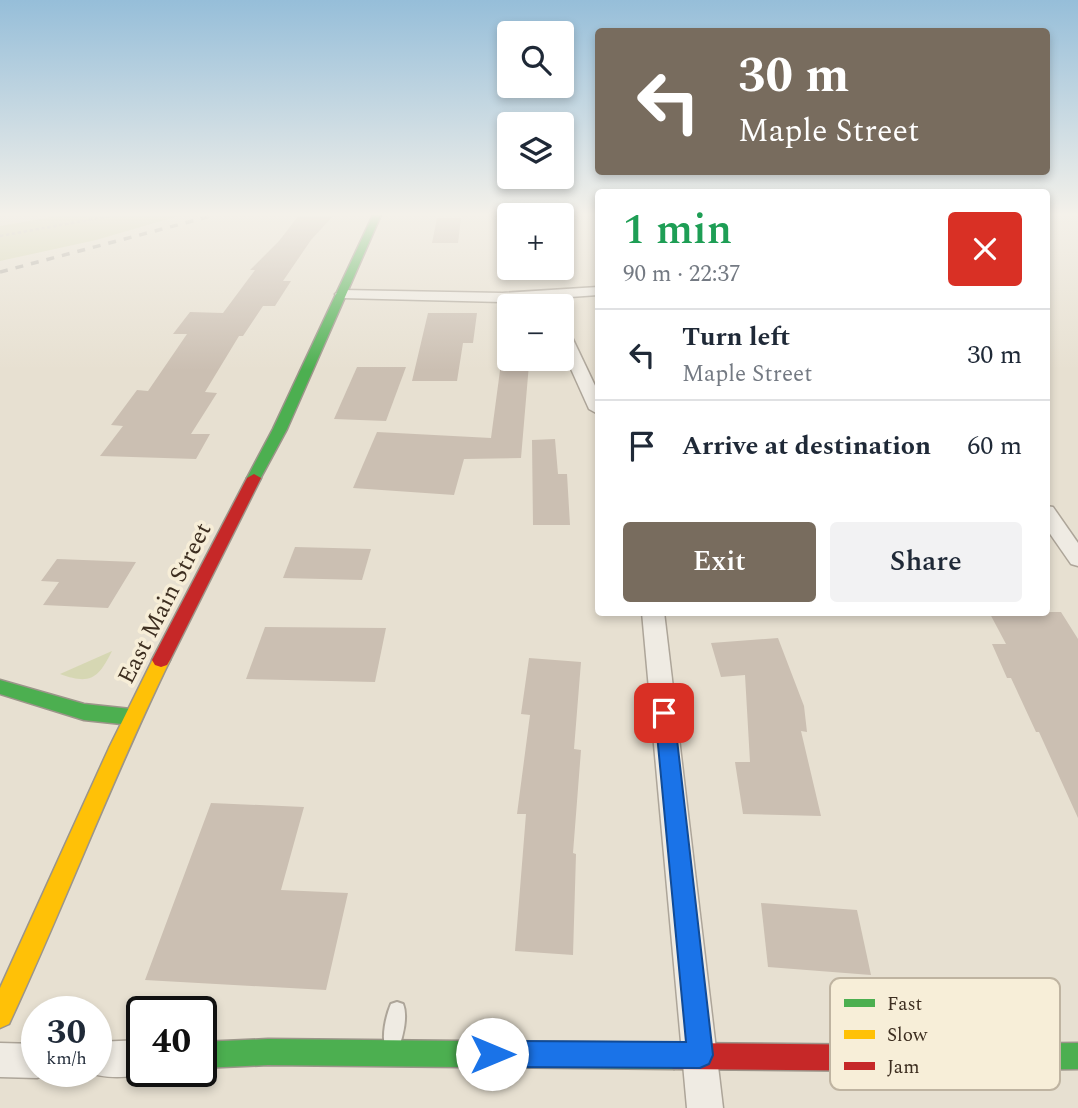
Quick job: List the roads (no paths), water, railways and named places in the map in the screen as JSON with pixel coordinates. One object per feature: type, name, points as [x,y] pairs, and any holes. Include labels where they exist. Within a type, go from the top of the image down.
[{"type":"main road","name":"East Main Street","points":[[0,1015],[28,957],[131,718],[280,429],[354,267]]},
{"type":"main road","points":[[0,687],[84,712],[131,718]]},
{"type":"main road","points":[[217,1054],[268,1052],[830,1057]]},
{"type":"main road","points":[[1060,1056],[1078,1056]]},
{"type":"street","points":[[574,296],[595,292]]},
{"type":"street","points":[[342,294],[497,299]]},
{"type":"street","points":[[574,358],[595,403]]},
{"type":"street","points":[[1050,518],[1078,559]]},
{"type":"street","points":[[653,616],[705,1108]]},
{"type":"street","points":[[0,1060],[21,1061]]},
{"type":"lane","points":[[391,1053],[397,1010]]},
{"type":"railway","points":[[0,272],[20,267]]}]
